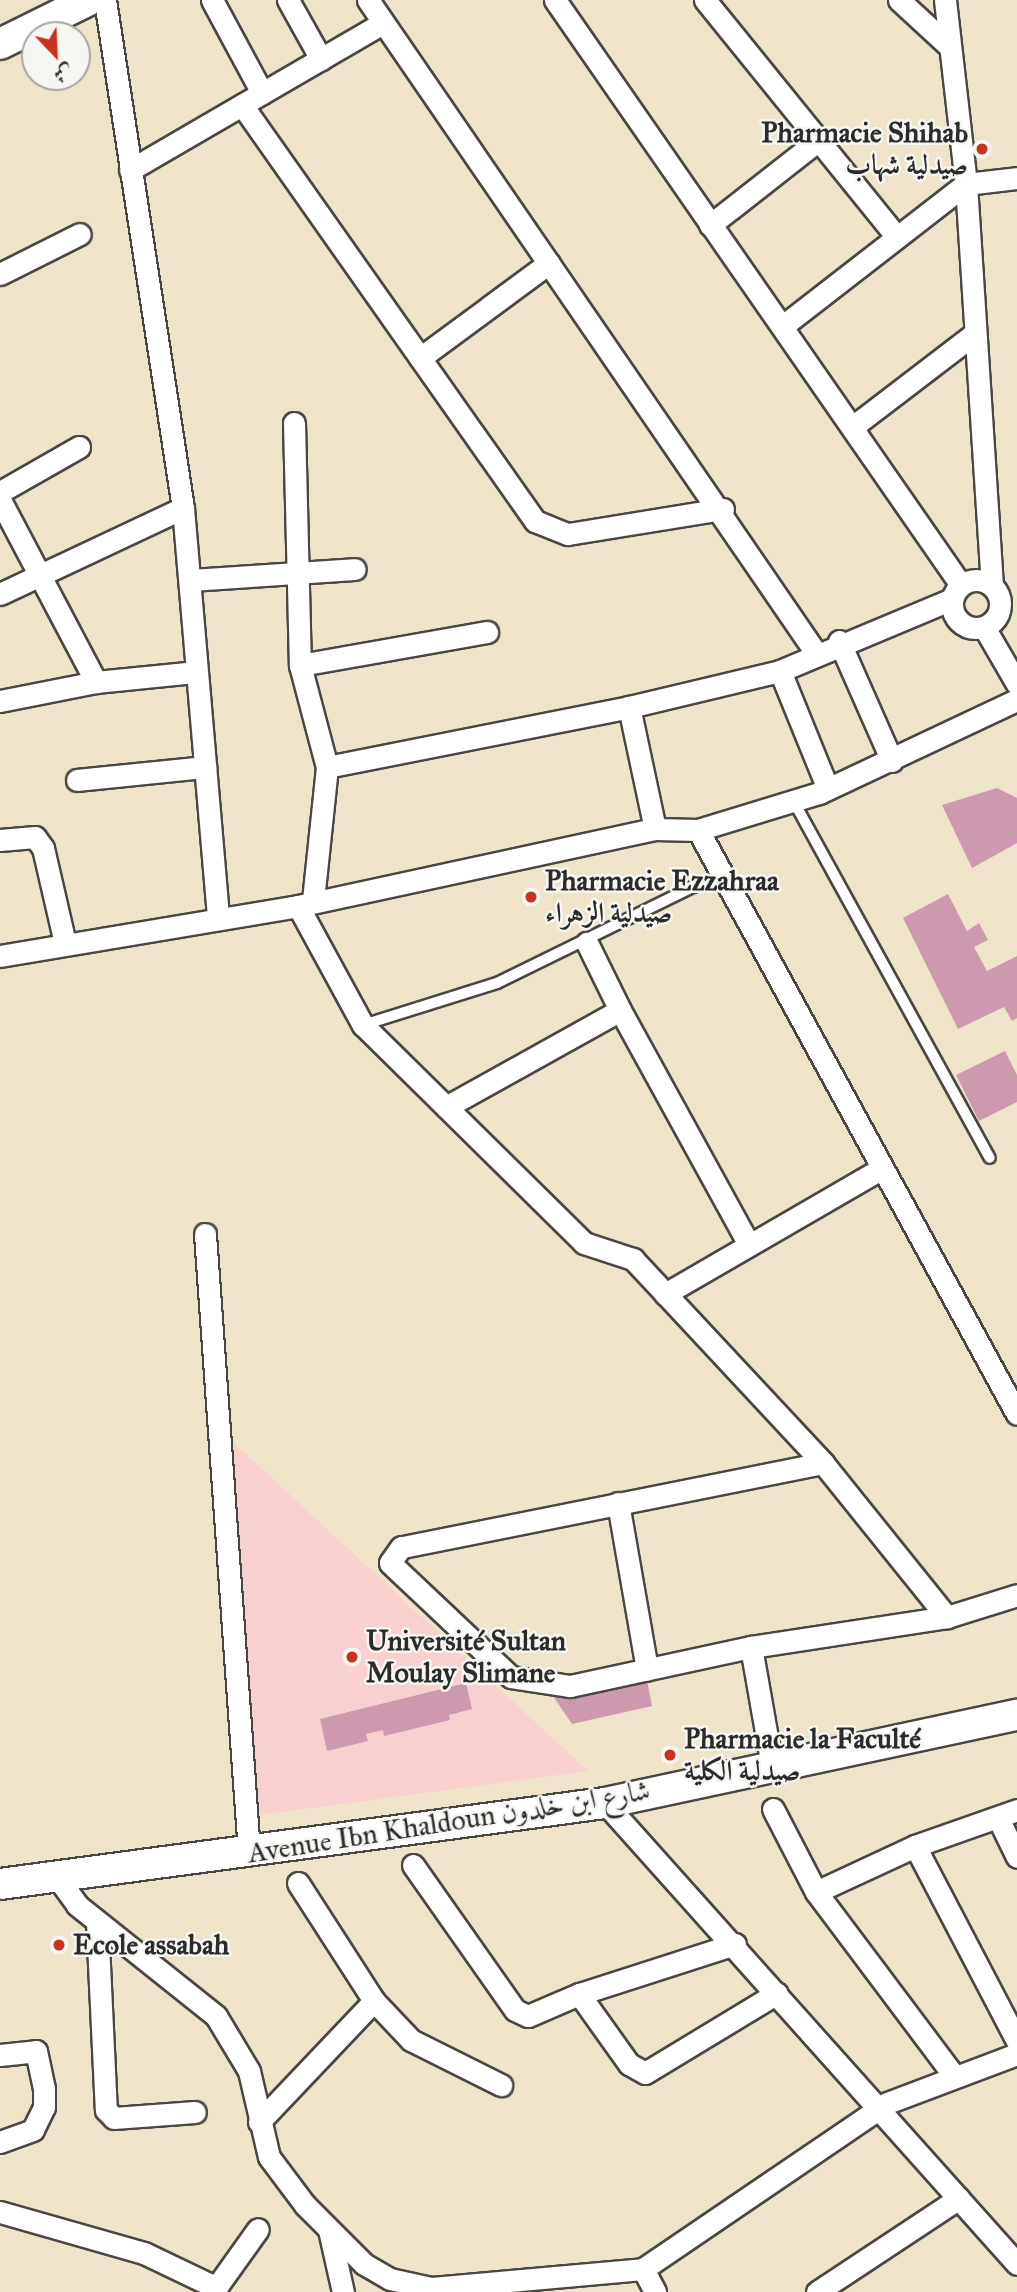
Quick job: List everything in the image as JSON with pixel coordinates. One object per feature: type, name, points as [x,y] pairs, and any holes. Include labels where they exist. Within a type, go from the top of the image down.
[{"type":"street","points":[[0,44],[89,0]]},
{"type":"street","points":[[105,0],[183,508],[218,916]]},
{"type":"street","points":[[212,0],[262,93]]},
{"type":"street","points":[[288,0],[321,59]]},
{"type":"street","points":[[368,0],[381,24],[723,509],[817,653]]},
{"type":"street","points":[[555,0],[710,225],[855,425],[957,592],[960,622],[984,627],[1017,684]]},
{"type":"street","points":[[705,0],[817,142],[896,236]]},
{"type":"street","points":[[899,0],[950,47]]},
{"type":"street","points":[[945,0],[966,184],[992,585],[1000,608],[984,627]]},
{"type":"street","points":[[130,170],[381,24]]},
{"type":"street","points":[[242,105],[535,521],[550,531],[723,509]]},
{"type":"street","points":[[710,225],[817,142]]},
{"type":"street","points":[[784,325],[966,184],[1017,178]]},
{"type":"street","points":[[0,274],[80,234]]},
{"type":"street","points":[[420,358],[549,263]]},
{"type":"street","points":[[855,425],[974,334]]},
{"type":"street","points":[[295,423],[300,665],[327,767],[306,903],[363,1025],[584,1243],[633,1259],[823,1462],[947,1617]]},
{"type":"street","points":[[0,492],[79,447]]},
{"type":"street","points":[[0,500],[96,682]]},
{"type":"street","points":[[0,594],[183,508]]},
{"type":"street","points":[[190,580],[355,569]]},
{"type":"street","points":[[327,767],[629,707],[780,671],[839,641],[957,592],[977,579],[992,585]]},
{"type":"street","points":[[300,665],[487,632]]},
{"type":"street","points":[[839,641],[892,761]]},
{"type":"street","points":[[780,671],[828,789]]},
{"type":"street","points":[[0,701],[96,682],[197,672]]},
{"type":"street","points":[[0,956],[218,916],[306,903],[655,829],[698,830],[794,802],[828,789],[1017,700]]},
{"type":"street","points":[[629,707],[655,829]]},
{"type":"street","points":[[77,780],[205,768]]},
{"type":"street","points":[[698,830],[879,1170],[1017,1414]]},
{"type":"street","points":[[0,840],[35,837],[43,848],[65,943]]},
{"type":"street","points":[[587,943],[620,1010],[748,1243]]},
{"type":"street","points":[[446,1107],[620,1010]]},
{"type":"street","points":[[666,1294],[748,1243],[879,1170]]},
{"type":"street","points":[[205,1234],[248,1853]]},
{"type":"street","points":[[823,1462],[401,1547],[390,1563],[511,1677],[570,1686],[751,1647],[947,1617],[1017,1595]]},
{"type":"street","points":[[618,1503],[647,1669]]},
{"type":"street","points":[[751,1647],[772,1766]]},
{"type":"street","name":"Avenue Ibn Khaldoun شارع ابن خلدون","points":[[0,1884],[248,1853],[605,1803],[1017,1715]]},
{"type":"street","points":[[605,1803],[734,1944],[1017,2264]]},
{"type":"street","points":[[773,1810],[816,1892],[955,2077]]},
{"type":"street","points":[[816,1892],[915,1846],[1007,1814],[1017,1857]]},
{"type":"street","points":[[57,1877],[97,1922],[216,2016],[249,2071],[269,2157],[329,2230],[364,2264],[390,2279],[431,2288],[643,2269],[879,2108],[1014,2056],[915,1846]]},
{"type":"street","points":[[413,1865],[515,2010],[528,2017],[579,1994],[734,1944]]},
{"type":"street","points":[[298,1883],[374,2001],[411,2040],[501,2085]]},
{"type":"street","points":[[97,1922],[106,2110],[114,2118],[195,2112]]},
{"type":"street","points":[[579,1994],[629,2064],[645,2073],[777,1993]]},
{"type":"street","points":[[259,2122],[374,2001]]},
{"type":"street","points":[[0,2054],[36,2051],[44,2088],[33,2130],[0,2142]]},
{"type":"street","points":[[817,2292],[959,2198]]},
{"type":"street","points":[[0,2213],[144,2253],[215,2290],[258,2229]]},
{"type":"street","points":[[329,2230],[343,2292]]},
{"type":"street","points":[[643,2269],[655,2292]]},
{"type":"lane","points":[[794,802],[990,1158]]},
{"type":"lane","points":[[363,1025],[497,983],[587,943],[693,887],[726,879]]},
{"type":"shaded area","name":"Université Sultan Moulay Slimane","points":[[209,1420],[588,1771],[259,1815]]},
{"type":"building","points":[[997,788],[1017,798],[1017,843],[972,868],[942,805]]},
{"type":"building","points":[[948,894],[967,931],[979,923],[988,940],[974,947],[987,971],[1017,956],[1017,1018],[1012,1021],[1004,1007],[958,1029],[903,918]]},
{"type":"building","points":[[1005,1051],[1017,1075],[1017,1102],[979,1121],[956,1075]]},
{"type":"building","points":[[646,1675],[652,1706],[572,1724],[553,1696]]},
{"type":"building","points":[[466,1683],[472,1709],[449,1715],[450,1720],[384,1736],[383,1730],[366,1734],[368,1741],[327,1751],[320,1719]]},
{"type":"place","name":"Pharmacie Shihab صيدلية شهاب","points":[[982,149]]},
{"type":"place","name":"Pharmacie Ezzahraa صيدلية الزهراء","points":[[531,897]]},
{"type":"place","name":"Université Sultan Moulay Slimane","points":[[352,1657]]},
{"type":"place","name":"Pharmacie la Faculté صيدلية الكلية","points":[[670,1755]]},
{"type":"place","name":"Ecole assabah","points":[[59,1945]]}]
